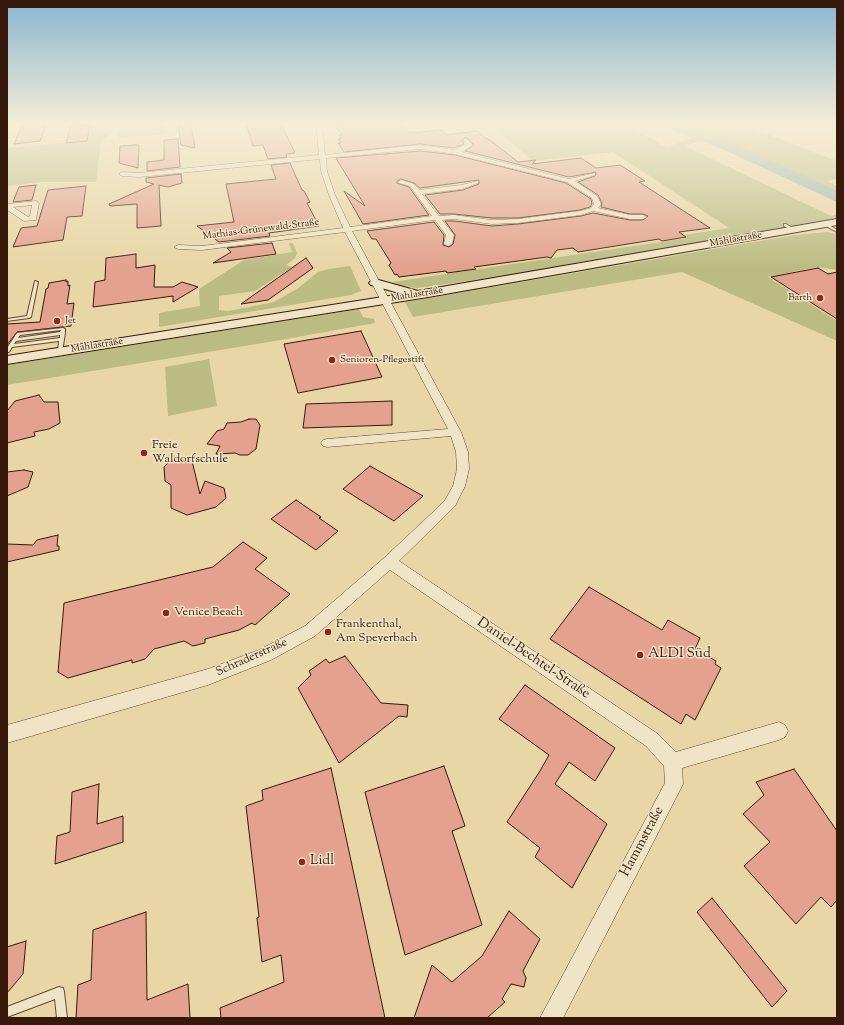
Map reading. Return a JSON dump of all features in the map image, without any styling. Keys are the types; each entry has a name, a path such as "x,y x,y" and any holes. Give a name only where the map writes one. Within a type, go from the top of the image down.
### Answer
{"street":[{"path":"122,174 139,175 169,172"},
{"name":"Schraderstraße","path":"7,734 208,678 265,655 310,631 389,562 450,503 459,486 463,469 462,452 455,432 347,229 328,184 325,172"},
{"path":"533,172 569,181 581,187 595,197 598,204 593,209"},
{"path":"569,181 593,174"},
{"path":"401,182 412,185 418,192 450,235 448,244"},
{"path":"418,192 462,187 476,182"},
{"path":"593,209 630,217 643,218"},
{"name":"Mathias-Grünewald-Straße","path":"178,247 202,248 437,218 454,217 506,222 593,209"},
{"name":"Mahlastraße","path":"7,360 61,345 428,294 790,227 837,222"},
{"path":"375,283 397,289 428,294"},
{"path":"327,443 455,432"},
{"name":"Daniel-Bechtel-Straße","path":"389,562 652,740 673,762"},
{"path":"673,762 780,731"},
{"name":"Hammstraße","path":"551,1018 674,784 673,762"}],"lane":[{"path":"825,224 837,231"},
{"path":"7,320 29,317 36,282"},
{"path":"7,351 15,340 62,333 61,345 11,346"},
{"path":"7,1012 60,992 62,1018"}],"green space":[{"path":"7,172 97,172 96,182 43,182 7,186"},
{"path":"643,172 739,172 831,216 837,215 837,219 529,273 417,288 401,286 392,282 687,238 684,235 729,228"},
{"path":"778,172 837,172 837,179 827,181 837,186 837,199"},
{"path":"827,232 837,234 837,270 817,267 768,277 837,321 837,341 682,272 413,317 405,302 795,235"},
{"path":"289,243 293,243 297,253 295,258 286,265 292,267 255,291 219,296 219,310 228,311 274,302 297,289 318,272 350,266 361,291 351,295 159,327 159,313 200,306 199,289 244,260 292,252"},
{"path":"359,309 363,317 374,319 375,323 7,385 7,365"},
{"path":"209,359 217,406 168,416 165,367"}],"building":[{"path":"273,172 294,172 302,190 310,202 307,203 319,226 269,233 270,236 219,242 197,226 234,222 226,184 276,179"},
{"path":"344,172 522,172 566,183 591,199 592,204 590,207 580,210 518,218 492,218 440,214 425,195 463,190 479,184 479,180 420,188 414,183 401,179 397,181 397,183 409,187 429,215 363,224 344,191 365,206"},
{"path":"548,172 631,172 645,181 639,182 710,228 679,232 686,237 662,241 659,239 578,252 573,248 557,250 551,258 547,257 474,267 476,269 447,273 446,271 399,277 397,274 395,275 389,265 391,263 376,239 372,239 367,231 434,222 444,235 443,245 449,247 453,244 455,235 445,221 492,226 581,216 593,213 630,220 643,220 648,216 643,214 630,214 601,207 602,203 598,195 578,182 595,176 596,172 569,177"},
{"path":"181,174 182,183 168,187 159,185 161,226 137,228 137,204 110,206 109,204 154,184 146,182 146,178"},
{"path":"36,185 32,200 13,202 19,187"},
{"path":"86,186 82,216 67,217 63,240 13,247 21,228 37,226 48,190"},
{"path":"272,243 276,254 213,263 231,252 227,248"},
{"path":"136,254 136,268 155,265 154,287 173,287 182,282 198,287 173,302 173,296 93,307 95,282 105,280 106,258"},
{"path":"306,258 313,268 268,300 241,304"},
{"name":"Barth","path":"818,268 828,274 837,272 837,319 771,277"},
{"path":"66,280 66,282 68,281 68,286 70,285 67,304 74,303 71,326 17,332 7,345 7,324 40,322 46,289 48,288 49,283"},
{"name":"Senioren-Pflegestift","path":"361,331 382,377 298,393 284,344"},
{"path":"39,395 44,402 58,402 60,423 49,429 34,432 35,436 7,443 7,411 15,401"},
{"path":"392,401 392,425 303,428 306,404"},
{"path":"249,419 256,419 260,425 256,449 248,455 240,455 235,453 216,454 220,446 207,444 217,431 224,429 227,423 241,422"},
{"path":"185,457 192,461 200,494 205,481 224,488 226,498 216,507 187,515 171,508 171,485 165,481 164,467 172,459"},
{"path":"370,466 423,496 394,521 343,489"},
{"path":"24,470 33,472 28,487 7,496 7,472"},
{"path":"296,500 338,531 316,550 271,519"},
{"path":"58,535 57,546 59,546 59,550 7,562 7,544 33,545 37,540"},
{"name":"Venice Beach","path":"243,542 267,558 255,569 290,594 255,625 252,623 239,630 205,639 205,643 193,646 184,641 154,649 145,659 132,663 132,660 68,678 58,672 64,603 213,567"},
{"name":"ALDI Süd","path":"589,587 662,630 668,620 700,638 695,649 716,661 715,664 721,668 695,720 686,714 681,724 550,639"},
{"path":"345,656 381,703 408,705 407,717 399,716 339,763 298,688 311,675 309,671 326,659 329,663"},
{"path":"525,685 615,748 595,781 569,762 555,784 607,824 572,888 535,857 540,848 507,822 549,755 499,719"},
{"path":"444,766 465,826 452,831 482,925 405,955 365,792"},
{"name":"Lidl","path":"331,768 385,1018 221,1018 220,1008 284,982 281,955 262,962 257,918 259,917 246,806 263,800 262,790"},
{"path":"794,769 837,831 837,900 831,907 821,897 796,924 744,866 770,842 743,814 764,795 756,782"},
{"path":"99,784 97,824 123,816 123,842 55,864 57,836 70,832 72,792"},
{"path":"712,898 787,991 772,1007 697,912"},
{"path":"509,911 540,939 523,971 526,978 524,987 511,984 502,999 505,1002 487,1018 414,1018 432,965 452,982 482,956"},
{"path":"146,912 147,1000 188,984 190,1018 76,1018 78,985 91,980 93,930"},
{"path":"26,941 23,974 7,993 7,947"}],"waterway":[{"path":"783,172 837,197"}],"place":[{"name":"Barth","path":"820,298"},
{"name":"Jet","path":"57,321"},
{"name":"Senioren-Pflegestift","path":"332,360"},
{"name":"Freie Waldorfschule","path":"144,453"},
{"name":"Venice Beach","path":"166,613"},
{"name":"Frankenthal, Am Speyerbach","path":"328,632"},
{"name":"ALDI Süd","path":"640,655"},
{"name":"Lidl","path":"302,862"}]}
